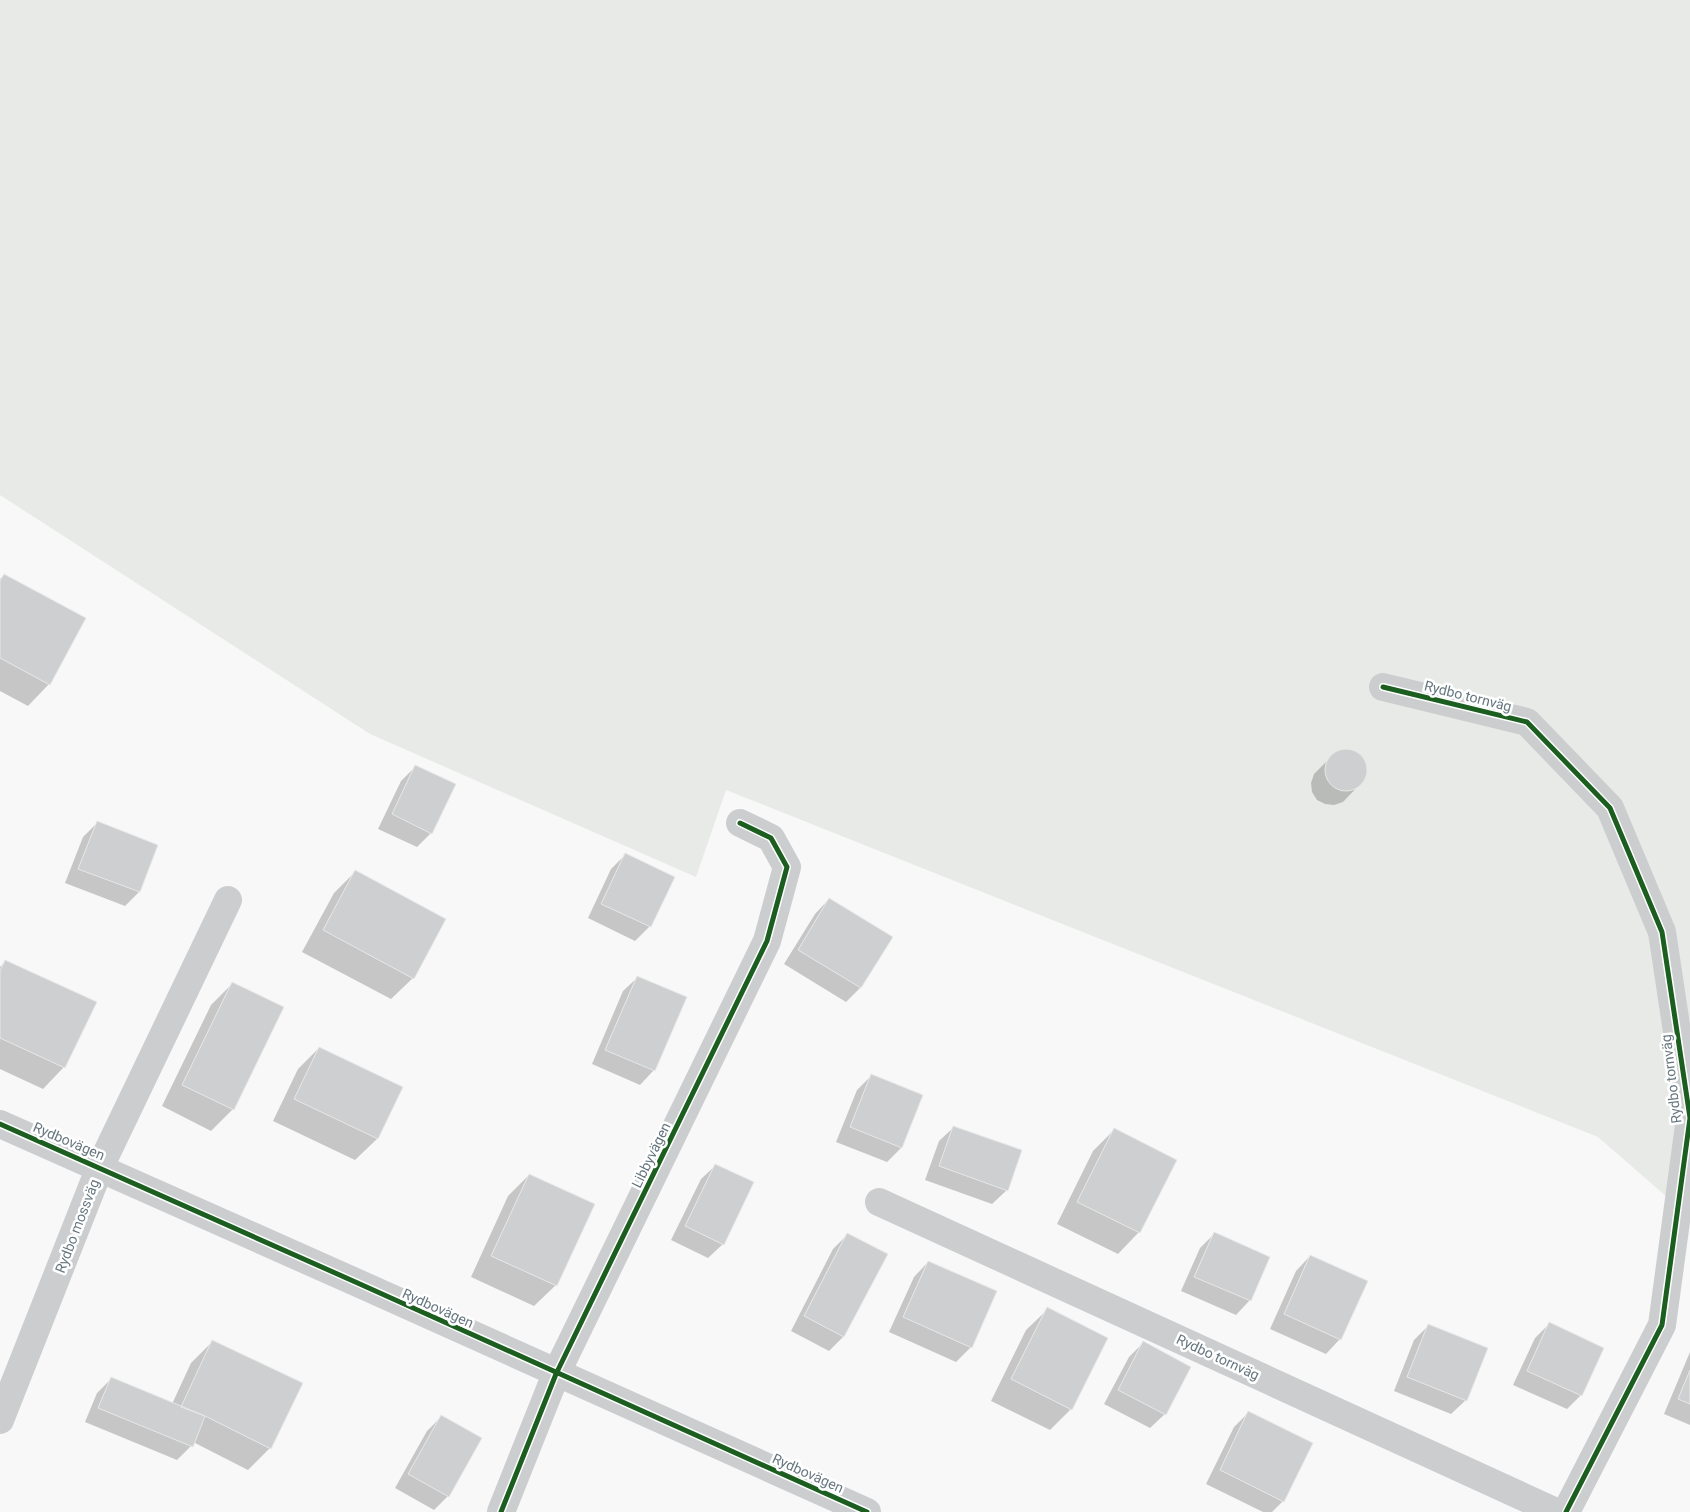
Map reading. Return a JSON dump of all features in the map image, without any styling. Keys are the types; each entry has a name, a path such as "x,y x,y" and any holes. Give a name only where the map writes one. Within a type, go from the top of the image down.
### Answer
{"street":[{"name":"Rydbo tornväg","path":"1383,687 1527,722 1610,808 1662,932 1690,1118 1662,1325 1566,1512"},
{"name":"Libbyvägen","path":"501,1512 556,1374 768,941 788,867 771,838 740,823"},
{"name":"Rydbo mossväg","path":"2,1409 100,1167 228,900"},
{"name":"Rydbovägen","path":"0,1124 100,1167 556,1374 867,1512"},
{"name":"Rydbo tornväg","path":"878,1202 1556,1512"}],"shaded area":[{"path":"0,0 1690,0 1690,1217 1598,1137 726,790 696,877 370,734 0,495"}],"building":[{"path":"4,574 86,618 50,685 0,658 0,581"},
{"path":"1350,749 1358,752 1364,758 1367,770 1364,782 1358,788 1342,791 1334,788 1328,782 1325,766 1328,758 1334,752"},
{"path":"415,765 456,784 432,834 392,814"},
{"path":"97,821 158,845 140,892 78,869"},
{"path":"625,853 675,877 651,927 601,904"},
{"path":"355,870 446,919 414,979 323,930"},
{"path":"829,898 893,937 861,988 798,950"},
{"path":"5,960 97,1002 65,1068 0,1038 0,971"},
{"path":"637,976 687,997 655,1071 605,1050"},
{"path":"232,982 284,1007 234,1110 182,1085"},
{"path":"319,1047 403,1087 378,1139 294,1099"},
{"path":"871,1074 923,1095 902,1148 850,1127"},
{"path":"953,1126 1022,1150 1008,1191 939,1166"},
{"path":"1114,1128 1177,1160 1140,1233 1077,1202"},
{"path":"715,1164 754,1182 724,1245 685,1226"},
{"path":"529,1174 595,1204 557,1286 491,1256"},
{"path":"1214,1232 1270,1257 1251,1301 1194,1277"},
{"path":"847,1233 888,1254 844,1337 804,1316"},
{"path":"1310,1255 1368,1281 1341,1340 1284,1314"},
{"path":"928,1261 997,1291 972,1348 903,1317"},
{"path":"1047,1307 1108,1338 1072,1410 1011,1379"},
{"path":"1549,1322 1604,1348 1582,1396 1527,1371"},
{"path":"1428,1324 1488,1348 1467,1401 1407,1377"},
{"path":"212,1340 303,1383 271,1449 205,1416 181,1407"},
{"path":"1143,1341 1191,1367 1166,1415 1118,1390"},
{"path":"1690,1370 1690,1404 1678,1399"},
{"path":"111,1377 205,1416 193,1447 98,1408"},
{"path":"1248,1411 1313,1443 1284,1502 1220,1470"},
{"path":"441,1415 482,1438 449,1497 408,1474"}],"cycle path":[{"path":"1383,687 1527,722 1610,808 1662,932 1690,1118 1662,1325 1566,1512"},
{"path":"501,1512 556,1374 767,941 787,867 771,838 740,823"},
{"path":"0,1124 867,1512"}]}
